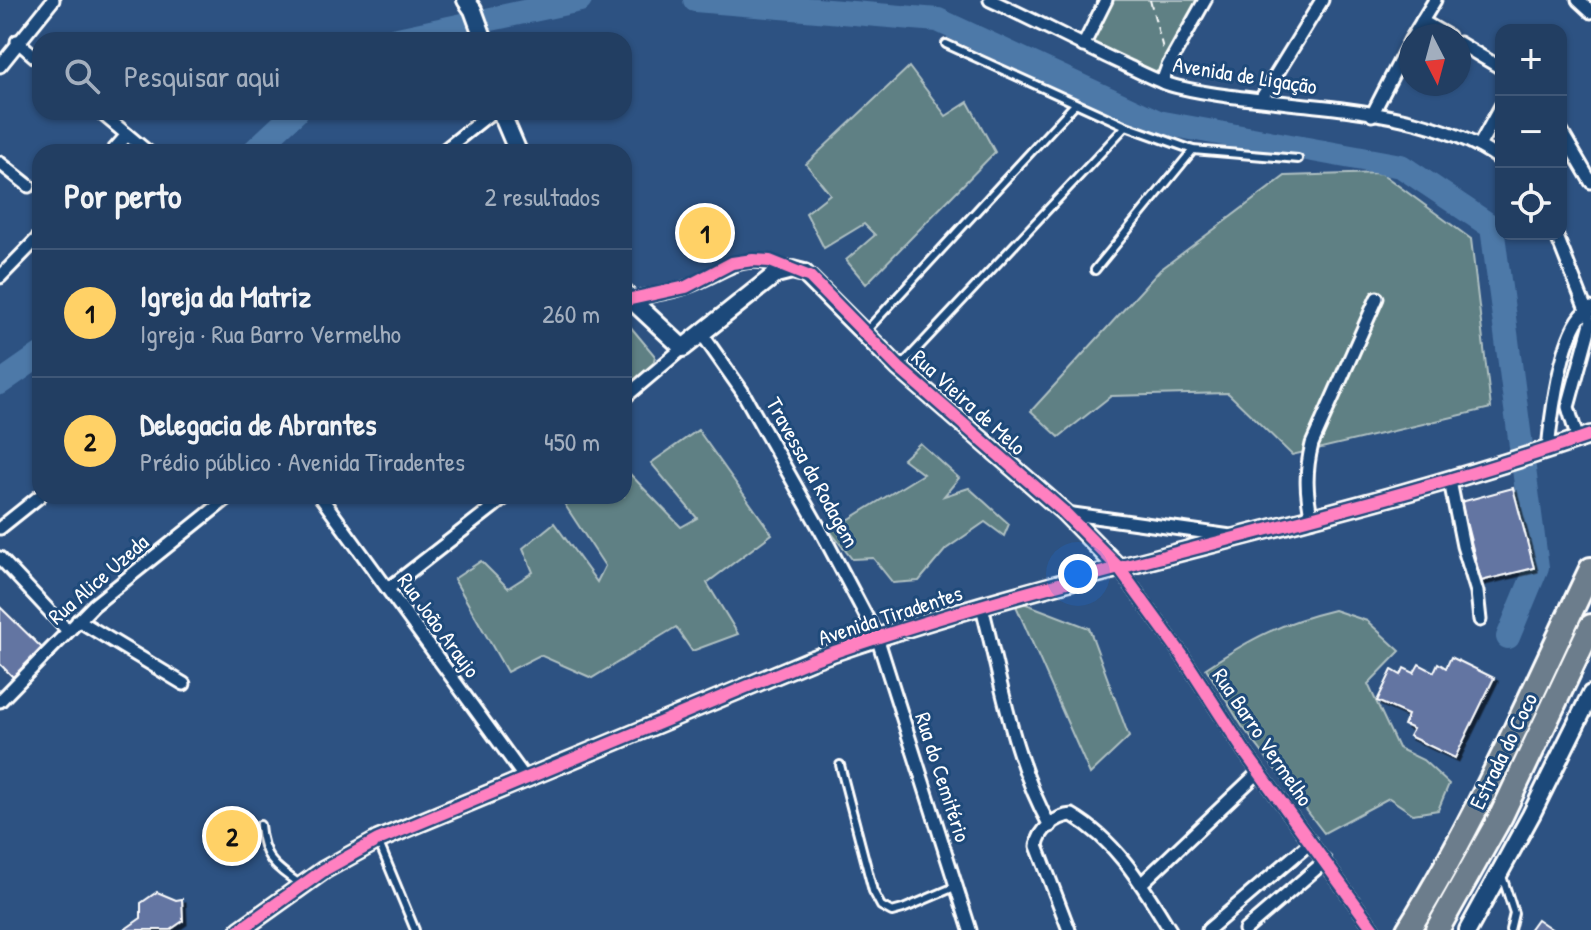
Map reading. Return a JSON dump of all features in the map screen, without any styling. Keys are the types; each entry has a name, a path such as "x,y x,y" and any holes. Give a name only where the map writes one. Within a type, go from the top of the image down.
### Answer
{"highway":[{"name":"Estrada do Coco","path":"1408,930 1432,891 1490,779 1591,569"},
{"name":"Estrada do Coco","path":"1437,930 1501,816 1591,626"}],"street":[{"path":"1083,46 1106,0"},
{"path":"1162,82 1205,0"},
{"path":"1261,99 1322,0"},
{"path":"1420,24 1435,0"},
{"path":"1578,0 1591,12"},
{"name":"Avenida de Ligação","path":"993,1 1083,46 1178,87 1372,115 1453,134 1495,156"},
{"path":"0,66 47,2"},
{"path":"470,7 480,32"},
{"path":"1422,21 1427,24"},
{"path":"0,44 15,45 32,56"},
{"path":"1471,50 1495,64"},
{"path":"1372,115 1399,63"},
{"path":"1479,146 1495,117"},
{"path":"109,120 138,144"},
{"path":"452,144 482,120"},
{"path":"504,120 515,144"},
{"path":"119,144 127,135"},
{"path":"1567,141 1591,182"},
{"path":"0,163 29,186"},
{"path":"1559,240 1588,308 1591,323 1568,407 1584,438"},
{"path":"0,277 32,244"},
{"path":"632,295 686,287 732,263 770,261 792,270"},
{"path":"632,391 776,274 792,270"},
{"name":"Rua Vieira de Melo","path":"792,270 810,277 899,368 1064,512 1118,567"},
{"path":"1312,520 1305,487 1312,444 1377,298"},
{"path":"632,300 683,348"},
{"path":"1543,451 1572,332 1588,308"},
{"name":"Travessa da Rodagem","path":"702,334 742,391 877,637"},
{"path":"1561,372 1575,377"},
{"name":"Avenida Tiradentes","path":"242,929 301,885 378,840 811,660 877,637 1118,567 1312,520 1450,481 1584,438"},
{"path":"1450,481 1463,546 1477,592 1480,620"},
{"path":"0,528 32,502"},
{"name":"Rua Alice Uzeda","path":"0,701 67,630 118,584 220,504"},
{"name":"Rua João Araujo","path":"326,504 525,778"},
{"path":"389,588 487,504"},
{"path":"1064,512 1243,537"},
{"path":"0,558 67,630"},
{"name":"Rua Barro Vermelho","path":"1118,567 1182,655 1259,772 1374,930"},
{"path":"982,607 1033,797 1050,826"},
{"path":"78,620 184,684"},
{"name":"Rua do Cemitério","path":"877,637 970,930"},
{"path":"1468,930 1501,872 1591,694"},
{"path":"1576,725 1591,714"},
{"path":"1142,883 1259,772"},
{"path":"1069,930 1037,846 1040,833 1067,815 1085,822 1128,862 1170,930"},
{"path":"1208,930 1311,842"},
{"path":"1245,930 1325,861"}],"lane":[{"path":"946,44 1126,126 1193,150 1298,159"},
{"path":"865,332 1075,104"},
{"path":"899,368 1126,126"},
{"path":"1095,270 1193,150"},
{"path":"840,765 873,891 881,906 892,912 957,886"},
{"path":"260,825 263,850 269,860 301,885"},
{"path":"378,840 415,930"},
{"path":"1501,872 1514,913 1510,930"}],"path":[{"path":"1150,0 1168,66"}],"green space":[{"path":"1106,0 1209,0 1162,83 1083,47"},
{"path":"909,67 946,116 968,102 995,152 866,284 846,260 875,235 864,224 824,248 806,213 830,194 806,164"},
{"path":"1381,173 1471,239 1491,408 1292,455 1228,393 1111,396 1059,437 1031,411 1160,270 1285,176"},
{"path":"632,329 655,356 652,370 632,386"},
{"path":"698,430 772,534 707,583 738,634 692,651 676,627 592,678 540,655 507,672 454,579 481,561 508,588 533,572 523,548 554,523 597,582 605,566 565,505 632,504 632,476 681,527 697,518 651,463"},
{"path":"920,443 959,478 944,496 969,488 1009,524 1004,536 985,522 946,549 919,581 893,583 873,558 852,559 830,531 923,474 903,459"},
{"path":"1013,599 1089,628 1129,737 1090,774"},
{"path":"1334,610 1367,621 1400,651 1368,684 1398,748 1423,760 1449,784 1438,810 1413,814 1389,798 1324,833 1242,726 1206,668 1267,633"}],"building":[{"path":"1513,488 1534,568 1481,581 1461,502"},
{"path":"0,607 42,648 13,677 0,664"},
{"path":"1451,657 1494,678 1455,758 1409,736 1413,729 1404,725 1408,715 1377,701 1392,670 1401,675 1404,668 1414,673 1419,664 1434,672 1438,663 1446,668"},
{"path":"157,892 176,900 182,899 183,921 170,930 124,930 141,918 141,903"},
{"path":"1537,919 1553,930 1529,930"}],"waterway":[{"path":"430,32 580,0"},
{"path":"695,0 938,20 1158,122 1401,166 1492,227 1537,567 1508,637"},
{"path":"262,144 287,120"},
{"path":"0,383 32,361"}],"cycle path":[{"path":"632,299 686,287 732,263 753,260 770,261 810,277 899,368 1064,512 1118,567 1182,655 1244,751 1374,930"},
{"path":"240,930 324,870 378,840 811,660 1005,599 1397,495 1591,435"}],"place":[{"name":"Igreja da Matriz","path":"705,233"},
{"name":"Delegacia de Abrantes","path":"232,836"}]}
